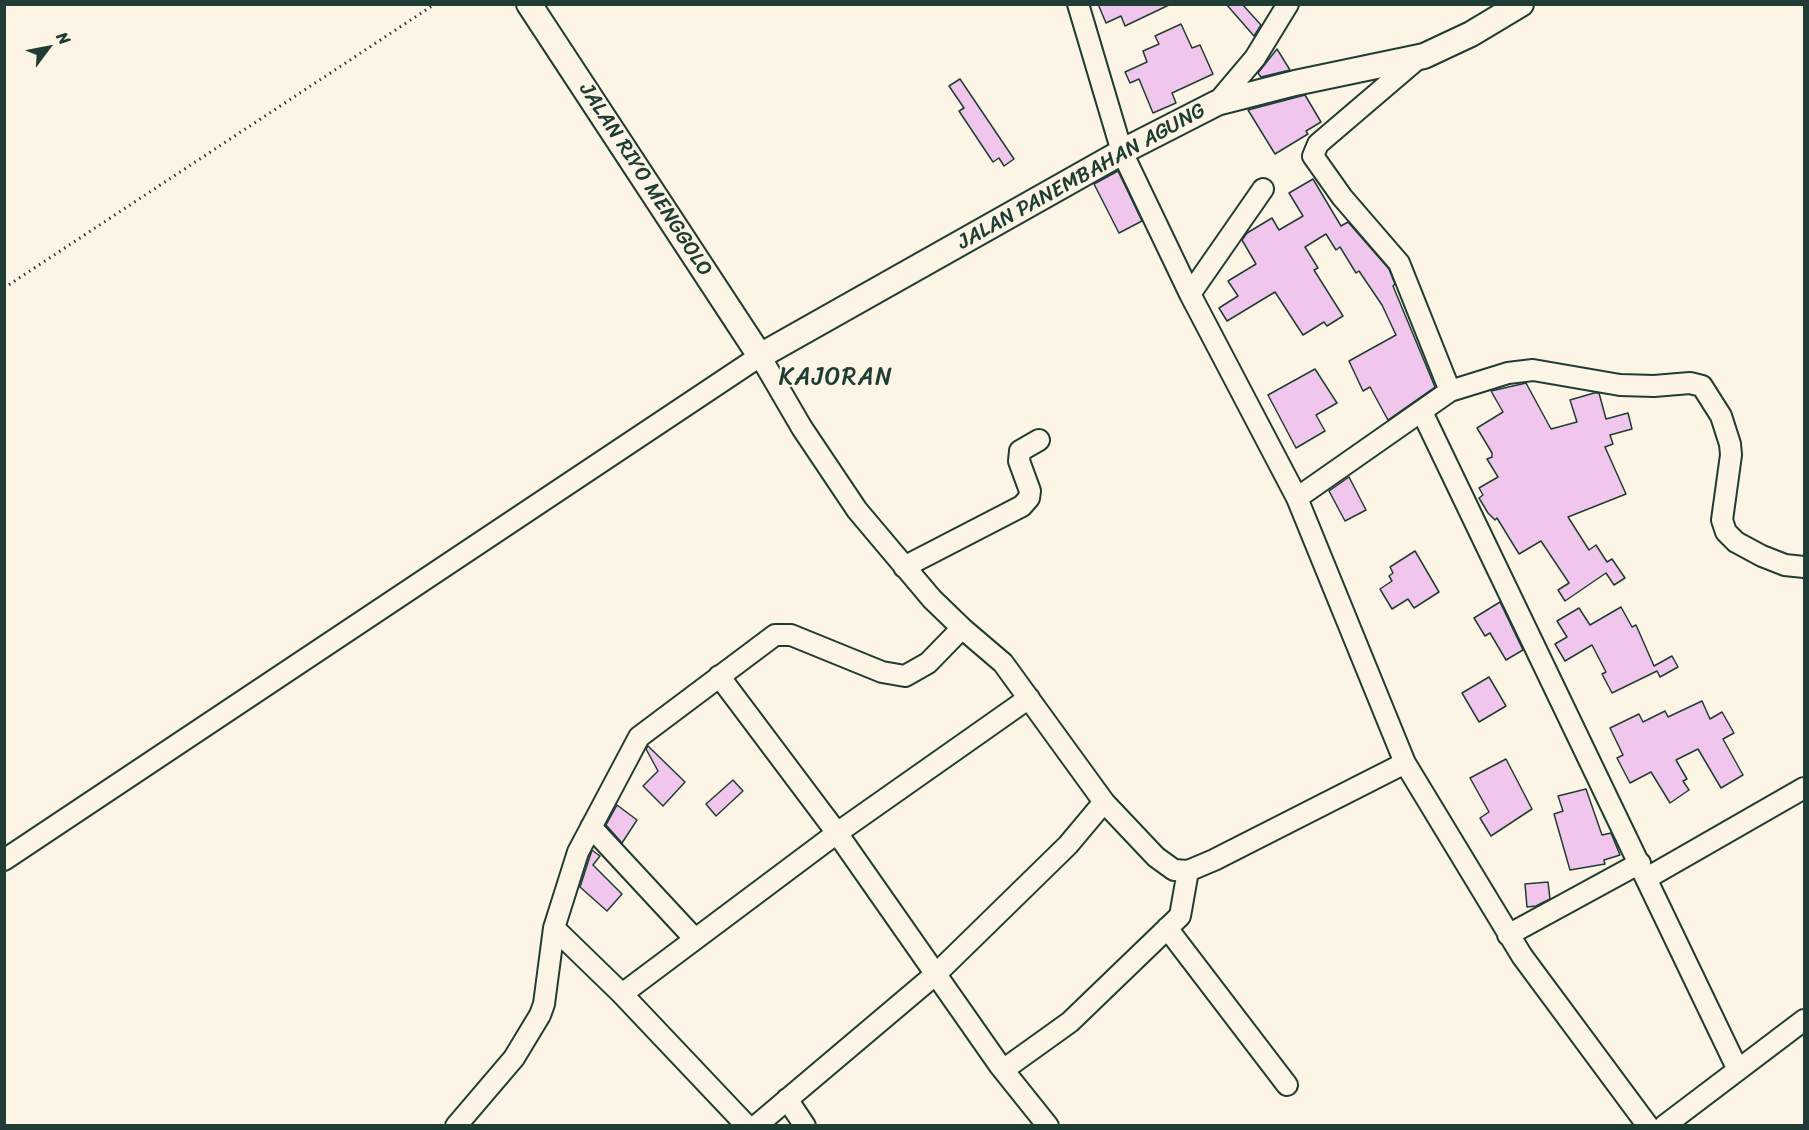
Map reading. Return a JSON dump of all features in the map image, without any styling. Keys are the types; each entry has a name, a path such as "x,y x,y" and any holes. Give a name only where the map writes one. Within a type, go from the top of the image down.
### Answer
{"street":[{"name":"JALAN RIYO MENGGOLO","path":"529,4 760,356"},
{"path":"1078,4 1190,294 1299,497 1396,767 1508,935 1659,1125 1804,1021"},
{"path":"1217,103 1255,58 1288,4"},
{"name":"JALAN PANEMBAHAN AGUNG","path":"760,356 1132,146 1217,103 1295,83 1421,56 1464,38 1521,4"},
{"path":"1421,56 1318,144 1313,156 1342,197 1399,263 1450,391"},
{"path":"1190,294 1263,189"},
{"path":"4,860 760,356 802,428 857,510 904,567 962,628 992,650 1104,802 1156,857 1174,870 1188,871 1396,767"},
{"path":"1299,497 1450,391 1508,373 1533,370 1620,385 1654,386 1690,382 1702,386 1721,416 1730,444 1722,520 1724,527 1736,542 1762,556 1785,566 1804,567"},
{"path":"1422,412 1738,1070"},
{"path":"904,567 1022,506 1029,498 1030,491 1018,457 1023,449 1039,440"},
{"path":"456,1125 514,1058 534,1027 544,1004 554,928 578,852 639,737 771,638 786,634 882,672 904,676 928,663 962,628"},
{"path":"719,676 837,833 1003,1070 1048,1125"},
{"path":"622,994 837,833 1029,698"},
{"path":"1508,935 1643,871 1804,788"},
{"path":"756,1125 937,973 1068,845 1104,802"},
{"path":"591,827 694,938"},
{"path":"1003,1070 1070,1022 1182,912 1188,871"},
{"path":"554,928 622,994 747,1125"},
{"path":"1167,928 1287,1085"},
{"path":"787,1099 805,1125"}],"path":[{"path":"4,288 435,4"}],"building":[{"path":"1098,4 1171,4 1125,26 1121,16 1106,23"},
{"path":"1226,4 1242,4 1261,25 1254,36"},
{"path":"1181,24 1192,48 1200,45 1213,74 1172,93 1176,103 1153,113 1139,79 1130,83 1125,72 1147,62 1143,51 1159,44 1155,36"},
{"path":"1277,49 1290,70 1261,77 1258,73"},
{"path":"960,79 1014,159 1004,166 999,158 993,162 959,111 964,108 949,86"},
{"path":"1305,95 1321,122 1306,131 1308,134 1275,154 1248,110"},
{"path":"1118,171 1142,221 1119,233 1094,184"},
{"path":"1313,179 1341,226 1348,222 1389,269 1395,284 1393,286 1435,387 1388,420 1370,387 1363,391 1349,361 1396,335 1382,305 1359,271 1356,273 1340,247 1336,250 1326,234 1305,247 1318,268 1314,270 1343,316 1327,326 1324,322 1303,335 1275,292 1227,321 1219,308 1238,296 1228,281 1256,264 1242,240 1247,233 1272,218 1279,230 1303,216 1289,193"},
{"path":"1315,369 1337,403 1316,415 1325,431 1296,448 1268,395"},
{"path":"1526,383 1551,429 1577,422 1570,400 1599,393 1606,419 1628,413 1632,429 1610,435 1613,444 1605,447 1626,494 1568,517 1589,550 1596,545 1607,562 1612,559 1625,578 1614,585 1606,573 1565,601 1558,590 1569,583 1541,541 1519,554 1497,518 1495,520 1488,513 1479,498 1483,495 1479,488 1498,477 1487,459 1492,457 1492,453 1477,428 1503,412 1491,391"},
{"path":"1349,477 1366,510 1345,521 1329,491"},
{"path":"1415,551 1439,592 1414,608 1408,599 1392,609 1380,589 1392,581 1389,576 1393,573 1390,567"},
{"path":"1500,602 1523,650 1506,660 1490,633 1485,636 1474,618"},
{"path":"1621,607 1632,627 1636,625 1654,666 1672,656 1678,667 1660,677 1657,671 1612,693 1602,674 1606,672 1592,645 1565,661 1555,644 1567,637 1557,621 1579,608 1590,625"},
{"path":"1489,677 1506,706 1479,722 1462,693"},
{"path":"1702,701 1710,719 1722,712 1734,733 1723,739 1743,775 1721,788 1698,749 1676,760 1687,779 1683,781 1689,790 1670,803 1651,772 1630,783 1617,758 1623,755 1610,728 1639,714 1643,722 1665,711 1668,717"},
{"path":"648,746 685,782 663,806 643,786 658,771 646,749"},
{"path":"1506,759 1532,809 1491,836 1480,818 1489,812 1470,778"},
{"path":"733,780 743,791 716,816 706,804"},
{"path":"1586,789 1602,835 1611,833 1620,855 1604,860 1605,864 1570,870 1554,814 1563,811 1558,796"},
{"path":"617,805 637,820 622,843 606,825"},
{"path":"592,850 600,856 593,865 622,894 607,911 580,887"},
{"path":"1548,882 1550,899 1536,906 1527,907 1525,884"}],"district":[{"name":"KAJORAN","path":"836,378"}]}
